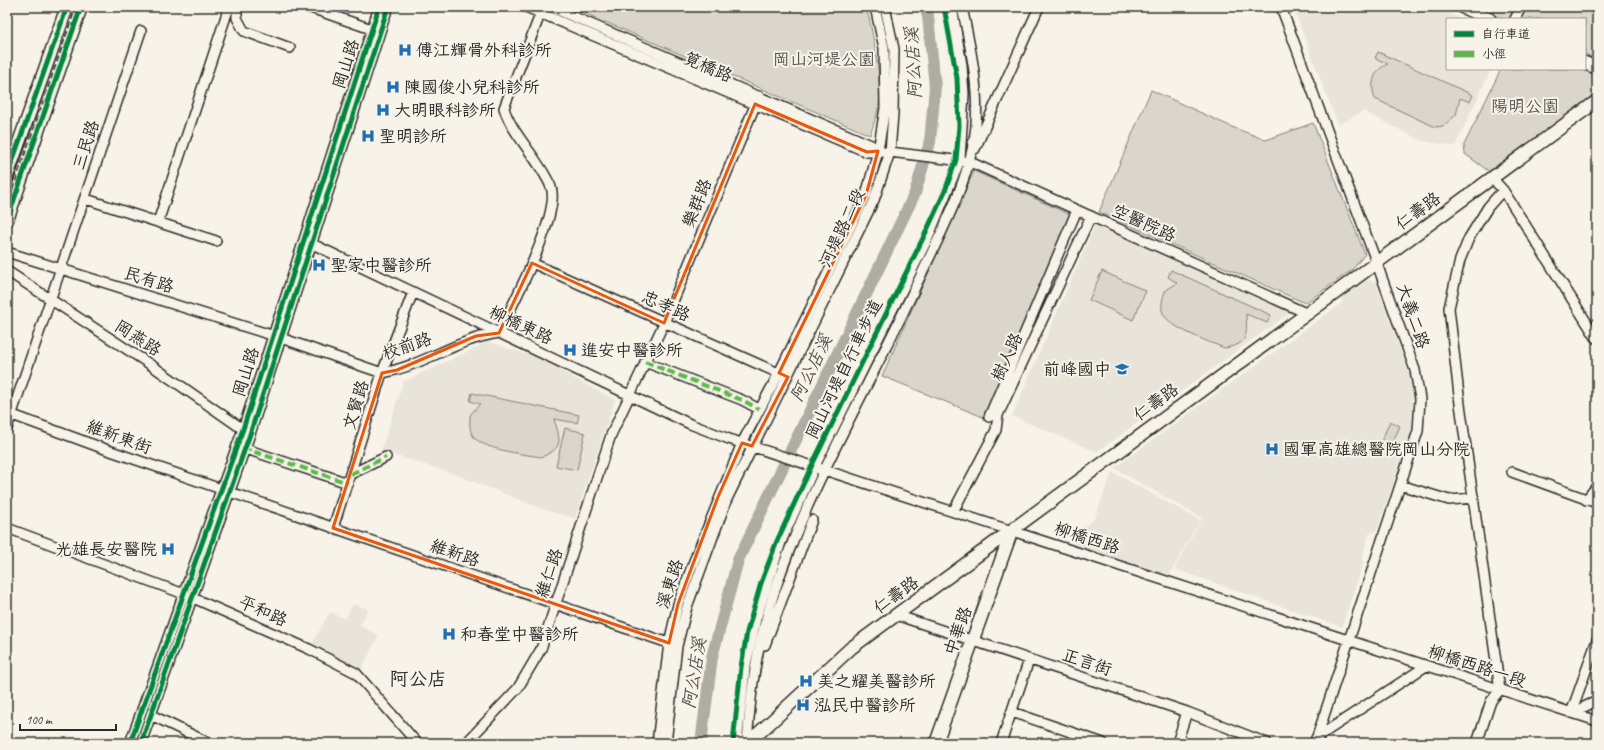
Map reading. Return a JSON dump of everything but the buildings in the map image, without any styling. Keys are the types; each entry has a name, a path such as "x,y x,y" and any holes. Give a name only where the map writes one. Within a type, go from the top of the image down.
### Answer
{"main road":[{"path":"7,176 67,7"},
{"path":"7,220 81,7"},
{"path":"1462,7 1487,18"},
{"path":"1586,63 1597,68"},
{"name":"仁壽路","path":"745,743 760,732 851,648 1597,100"},
{"name":"中華路","path":"937,743 1012,530"}],"street":[{"path":"158,222 229,7"},
{"path":"237,7 237,18 244,31 290,48"},
{"path":"308,7 376,31"},
{"name":"岡山路","path":"376,31 379,7"},
{"name":"岡山路","path":"130,743 188,596 226,491 376,31 388,7"},
{"name":"筧橋路","path":"526,7 542,10 621,42 757,100 871,145 878,151 965,161"},
{"name":"筧橋路","path":"550,7 621,42"},
{"name":"河堤路二段","path":"742,443 779,373 866,195 878,151 885,108 884,48 875,7"},
{"name":"河堤路二段","path":"757,447 788,377 874,200 890,152 894,49 885,7"},
{"path":"952,7 962,65 965,161"},
{"path":"745,743 755,669 765,623 792,546 825,469 903,313 941,231 976,125 974,65 962,7"},
{"path":"745,743 744,669 756,619 781,542 812,465 894,308 1039,7"},
{"name":"大義二路","path":"1281,7 1415,370 1420,400 1418,431 1315,741"},
{"path":"1516,18 1521,7"},
{"path":"499,333 532,263 546,226 553,199 551,187 508,119 504,108 542,10"},
{"name":"三民路","path":"7,428 9,413 62,269 141,31"},
{"name":"樂群路","path":"645,362 664,323 757,100"},
{"name":"空醫院路","path":"965,161 1306,313"},
{"path":"7,176 21,181"},
{"path":"1492,178 1503,190 1597,339"},
{"path":"1477,743 1491,702 1500,690 1451,335 1449,308 1460,260 1469,238 1488,207 1503,190"},
{"path":"86,199 216,241"},
{"path":"989,417 1077,210"},
{"name":"樹人路","path":"954,510 996,430 998,415 1091,216"},
{"name":"柳橋東路","path":"308,242 690,424 742,443 812,465"},
{"name":"民有路","path":"7,252 277,337"},
{"name":"忠孝路","path":"532,263 788,377"},
{"name":"岡燕路","path":"7,271 157,369 246,432"},
{"name":"文賢路","path":"333,528 382,373 413,292"},
{"path":"894,308 903,313"},
{"path":"1035,309 1045,314"},
{"name":"校前路","path":"277,337 382,373 397,370 476,336 499,333"},
{"path":"645,362 742,400 759,410"},
{"name":"維仁路","path":"466,743 518,688 541,649 611,435 645,362"},
{"path":"864,368 874,372"},
{"name":"維新東街","path":"9,413 104,449 226,491"},
{"name":"溪東路","path":"657,743 678,604 742,443"},
{"path":"241,447 349,479 386,457"},
{"name":"溪東路","path":"666,743 673,644 727,499 757,447"},
{"name":"柳橋西路","path":"812,465 954,510 1348,641"},
{"path":"1512,472 1597,503"},
{"path":"1400,485 1449,500 1474,498"},
{"path":"1586,500 1597,486"},
{"name":"維新路","path":"226,491 673,644"},
{"path":"765,645 812,520"},
{"name":"平和路","path":"7,528 68,549 188,596 309,648 356,673 417,743"},
{"name":"岡山路","path":"141,743 188,596"},
{"name":"正言街","path":"896,615 1187,712 1267,743"},
{"path":"1571,713 1597,640"},
{"name":"柳橋西路一段","path":"1348,641 1597,721"},
{"path":"1001,743 1029,660"},
{"path":"1315,741 1426,666"},
{"path":"1571,713 1597,701"},
{"path":"1012,712 1103,743"},
{"path":"1177,743 1187,712"},
{"path":"151,715 209,743"}],"highlighted area":[{"path":"755,104 867,152 878,151 866,195 779,373 788,377 752,446 742,443 718,497 678,604 669,643 333,528 382,373 397,370 476,336 499,333 532,263 664,323"}],"shaded area":[{"path":"1293,7 1435,7 1459,18 1446,18 1446,70 1491,70 1455,146 1422,141 1363,111 1338,125"},
{"name":"前峰國中","path":"1095,225 1291,312 1097,452 1012,416"},
{"name":"國軍高雄總醫院岡山分院","path":"1364,279 1376,282 1413,385 1412,430 1377,530 1369,534 1362,558 1363,563 1342,627 1174,569 1202,518 1114,468 1343,302 1340,297"},
{"path":"488,342 533,356 615,400 575,518 548,511 454,474 381,451 403,382"},
{"path":"1112,472 1200,520 1166,581 1073,550 1083,528 1095,518"},
{"path":"353,604 368,609 360,626 379,635 358,676 309,649 330,612 345,619"}],"green space":[{"name":"岡山河堤公園","path":"570,7 866,7 874,41 880,84 879,105 870,135"},
{"path":"1476,7 1597,7 1597,59 1586,54 1586,18 1501,18"},
{"path":"1378,52 1473,95 1470,102 1460,98 1456,115 1443,126 1435,127 1375,99 1373,88 1374,78 1379,70 1388,64 1375,58"},
{"name":"陽明公園","path":"1501,70 1586,70 1597,75 1597,94 1548,135 1494,175 1465,154 1464,145"},
{"path":"1151,90 1232,127 1266,140 1313,123 1365,254 1352,270 1305,303 1099,212"},
{"path":"974,171 1071,215 983,417 882,376"},
{"path":"1171,270 1271,315 1267,323 1246,314 1245,337 1238,344 1224,348 1181,329 1167,319 1162,310 1162,302 1165,291 1177,283 1168,277"},
{"path":"1102,271 1146,291 1133,320 1089,300"},
{"path":"472,393 579,415 577,423 554,419 559,442 554,450 549,454 541,457 514,453 492,448 483,444 472,434 470,427 470,415 480,404 470,401"},
{"path":"1390,421 1400,426 1390,448 1380,444"},
{"path":"565,428 585,433 577,470 556,466"}],"waterway":[{"name":"阿公店溪","path":"701,743 712,657 738,560 915,193 930,142 935,87 928,16 925,7"}],"railway":[{"path":"7,207 76,7"}],"marked path":[{"path":"645,362 742,400 759,409"},
{"path":"243,448 348,483"},
{"path":"351,474 386,457"}],"cycle path":[{"path":"7,176 67,7"},
{"path":"7,220 81,7"},
{"path":"130,743 243,429 379,7"},
{"path":"141,743 250,434 388,7"},
{"name":"岡山河堤自行車步道","path":"733,743 741,667 747,632 761,583 777,541 812,465 926,232 945,191 956,160 959,126 957,78 944,7"}],"place":[{"name":"傅江輝骨外科診所","path":"405,50"},
{"name":"陳國俊小兒科診所","path":"393,87"},
{"name":"大明眼科診所","path":"383,110"},
{"name":"聖明診所","path":"368,136"},
{"name":"聖家中醫診所","path":"319,265"},
{"name":"進安中醫診所","path":"570,350"},
{"name":"前峰國中","path":"1122,369"},
{"name":"國軍高雄總醫院岡山分院","path":"1272,449"},
{"name":"光雄長安醫院","path":"168,549"},
{"name":"和春堂中醫診所","path":"449,634"},
{"name":"美之耀美醫診所","path":"806,681"},
{"name":"泓民中醫診所","path":"803,705"}],"district":[{"name":"阿公店","path":"418,679"}]}
